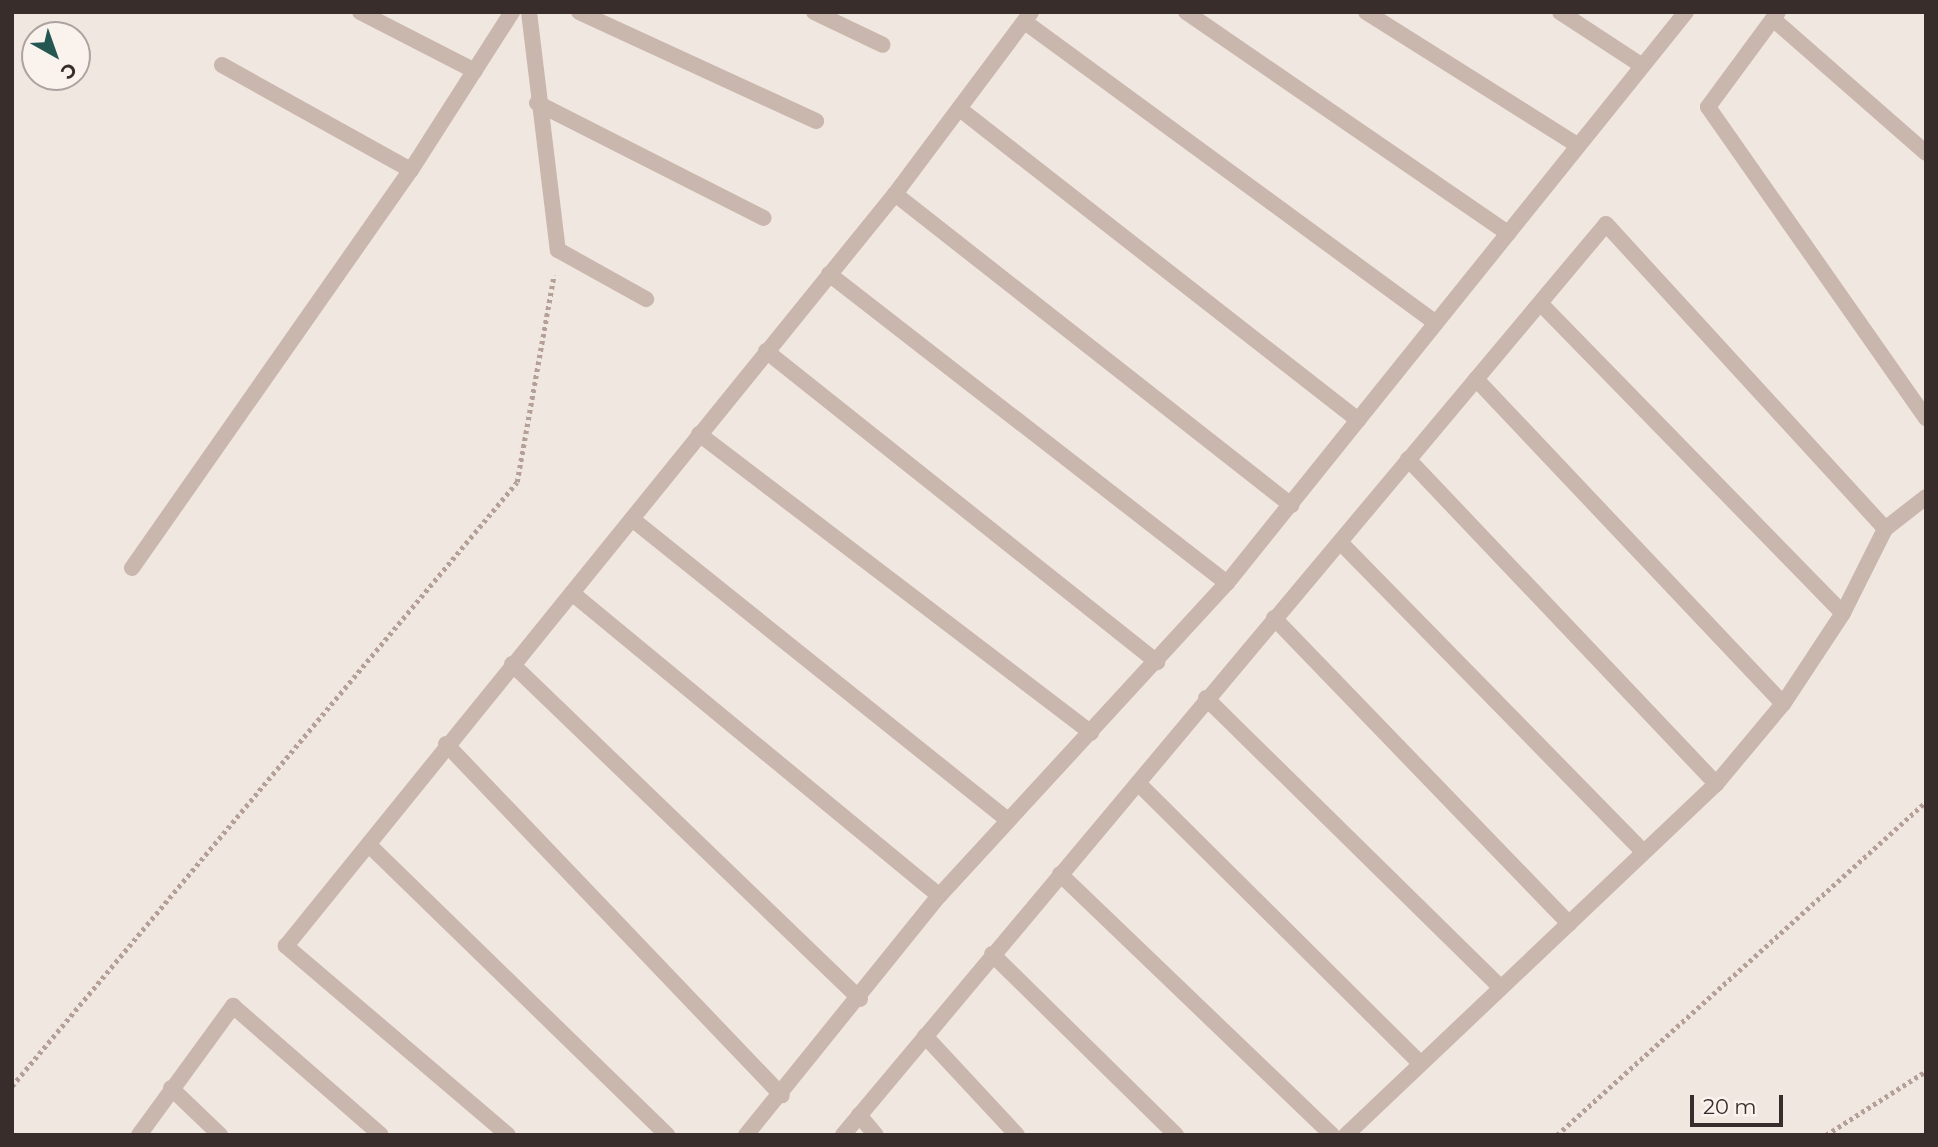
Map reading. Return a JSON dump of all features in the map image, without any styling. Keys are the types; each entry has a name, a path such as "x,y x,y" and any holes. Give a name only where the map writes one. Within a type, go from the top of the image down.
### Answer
{"lane":[{"path":"360,12 475,71"},
{"path":"132,568 411,170 512,12"},
{"path":"529,12 537,103 558,250 646,299"},
{"path":"579,12 816,121"},
{"path":"814,12 883,45"},
{"path":"1185,12 1508,233"},
{"path":"1366,12 1577,145"},
{"path":"1560,12 1641,65"},
{"path":"746,1135 860,999 939,896 1227,583 1686,12"},
{"path":"1926,153 1776,15 1708,107 1926,418"},
{"path":"508,1135 286,946 369,845 446,744 572,593 895,194 961,110 1028,17 1436,323"},
{"path":"222,65 411,170"},
{"path":"537,103 764,218"},
{"path":"961,110 1359,420"},
{"path":"895,194 1291,505"},
{"path":"843,1135 1273,618 1340,542 1606,224 1885,529"},
{"path":"829,274 1227,583"},
{"path":"1541,304 1843,612"},
{"path":"766,351 1157,662"},
{"path":"1476,379 1783,704"},
{"path":"699,434 1091,733"},
{"path":"1409,459 1716,784"},
{"path":"1346,1135 1499,986 1569,924 1716,784 1783,704 1843,612 1885,529 1926,498"},
{"path":"632,519 1007,819"},
{"path":"1340,542 1644,852"},
{"path":"572,593 939,896"},
{"path":"1273,618 1569,924"},
{"path":"512,664 860,999"},
{"path":"1206,698 1499,986"},
{"path":"446,744 782,1095"},
{"path":"1138,783 1420,1063"},
{"path":"369,845 667,1135"},
{"path":"1060,874 1332,1135"},
{"path":"992,954 1176,1135"},
{"path":"139,1135 233,1006 381,1135"},
{"path":"925,1036 1017,1135"},
{"path":"171,1088 220,1135"},
{"path":"859,1115 876,1135"}],"path":[{"path":"12,1086 517,482 558,250"},
{"path":"1557,1135 1926,802"},
{"path":"1826,1135 1926,1072"}]}
